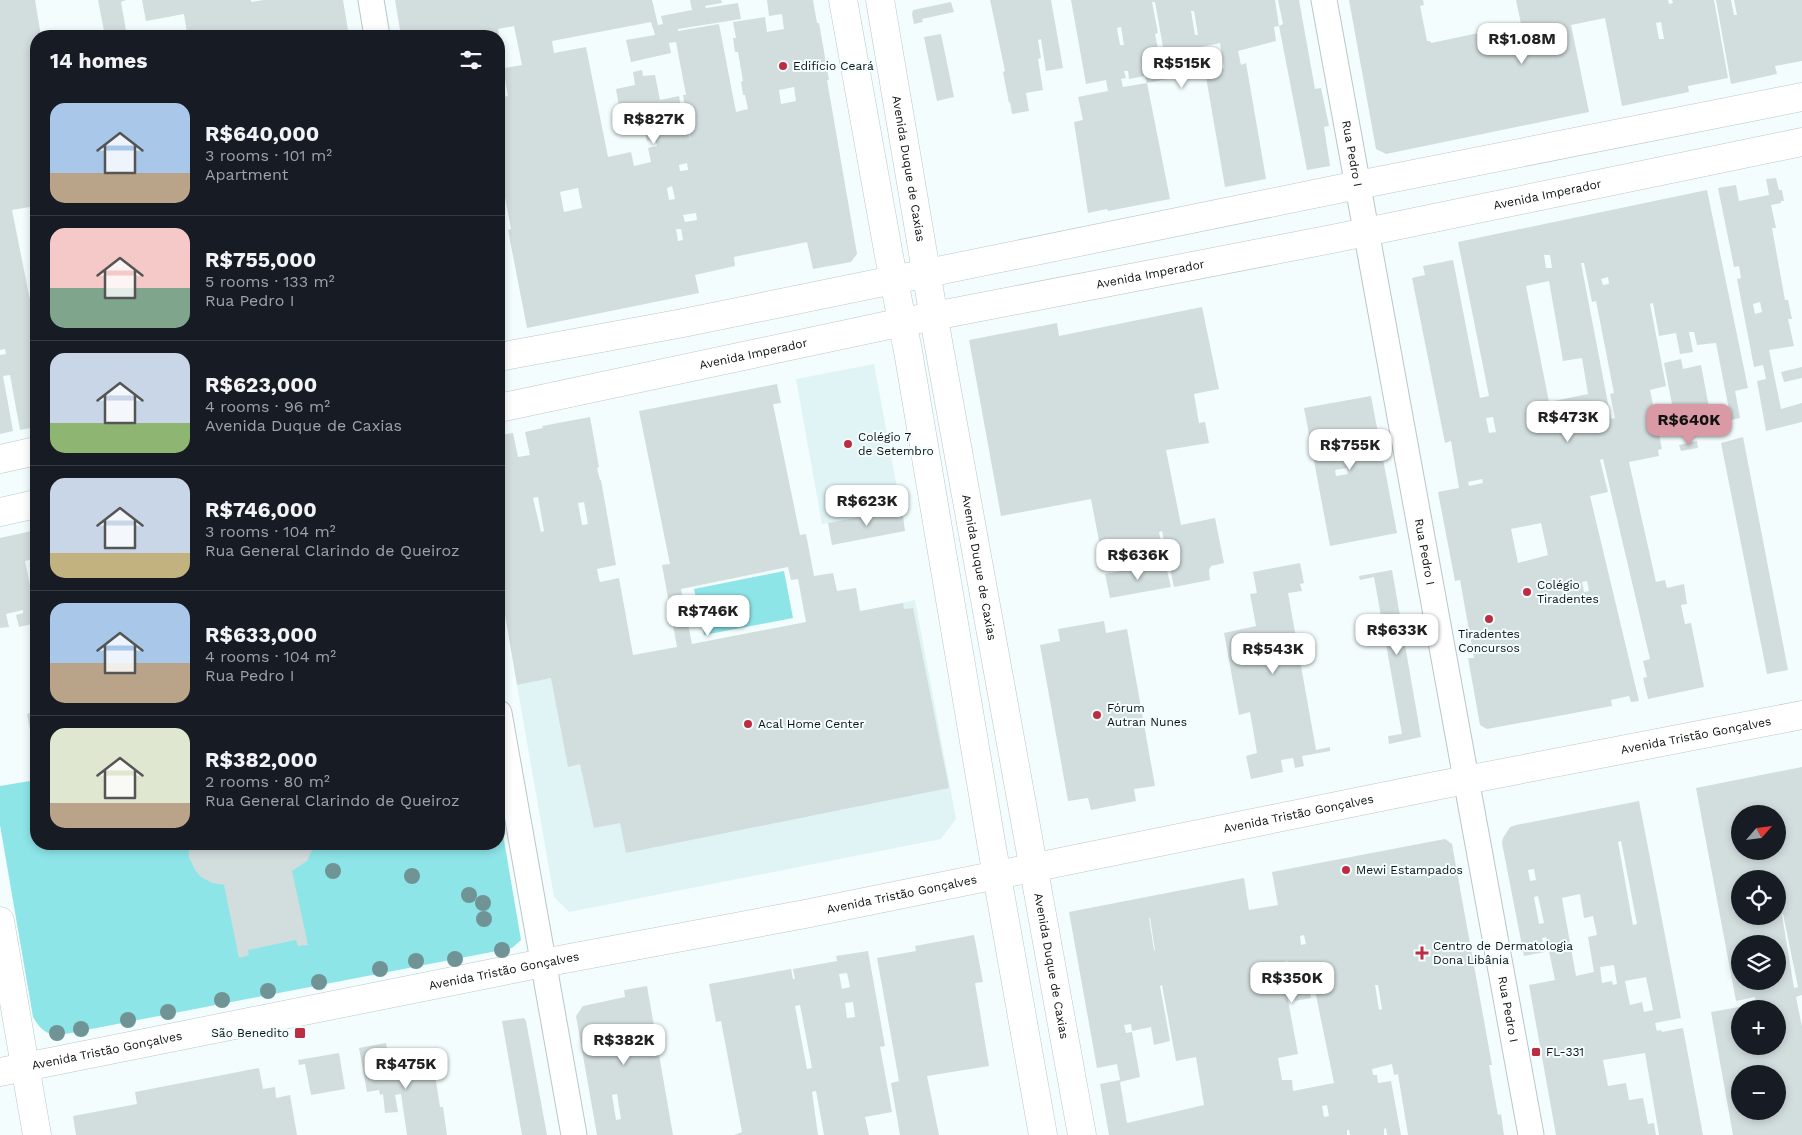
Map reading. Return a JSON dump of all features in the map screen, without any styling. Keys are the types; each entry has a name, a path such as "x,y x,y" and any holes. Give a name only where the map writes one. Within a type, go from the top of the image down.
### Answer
{"main road":[{"path":"843,0 903,322 1043,1135"},
{"name":"Avenida Duque de Caxias","path":"880,0 926,274 1082,1135"},
{"path":"505,356 683,323 1358,185 1802,97"},
{"name":"Avenida Imperador","path":"505,407 903,322 1367,231 1802,142"},
{"path":"0,458 30,452"},
{"path":"0,512 30,505"},
{"name":"Avenida Tristão Gonçalves","path":"13,1069 543,963 997,876 1802,714"},
{"path":"0,921 13,1069 37,1135"}],"street":[{"path":"371,0 376,30"},
{"name":"Rua Pedro I","path":"1324,0 1531,1135"},
{"path":"505,747 574,1135"}],"shaded area":[{"name":"Colégio 7 de Setembro","path":"874,364 901,510 822,524 796,379"},
{"path":"784,571 793,618 704,635 694,589"},
{"name":"Acal Home Center","path":"915,600 956,819 941,839 569,912 554,897 517,685"},
{"path":"30,781 30,850 505,850 505,846 521,940 512,948 60,1035 51,1034 41,1028 33,1017 0,825 0,786"}],"building":[{"path":"0,0 35,0 40,30 30,30 30,207 12,210 30,300 30,428 20,430 10,375 3,376 13,431 0,434 0,355 6,354 5,349 0,350"},
{"path":"98,0 126,0 121,2 126,30 104,30"},
{"path":"142,0 251,0 251,2 264,0 343,0 348,30 187,30 184,14 146,21"},
{"path":"395,0 652,0 658,25 663,24 661,16 692,10 690,0 721,0 722,3 705,6 706,8 738,3 741,19 678,29 678,31 719,24 736,112 748,109 745,95 743,95 741,82 743,81 738,52 735,52 733,38 736,38 733,22 765,17 767,32 784,29 782,14 769,16 767,0 813,0 829,80 827,80 857,254 851,262 813,269 807,242 734,257 735,266 695,275 699,293 527,328 508,230 511,229 505,197 505,96 508,96 505,68 522,65 514,26 498,29 400,30","holes":["651,22 655,35 626,40 631,62 671,53 669,43 676,42 686,95 683,95 691,142 687,127 685,127 679,96 660,100 655,75 643,76 642,70 633,72 635,85 616,89 621,118 635,115 636,125 643,124 647,141 655,139 657,146 648,148 651,162 634,166 631,152 608,157 586,47 554,53 552,41","794,87 796,101 781,104 779,90","687,163 688,170 680,171 679,165","672,186 675,199 669,200 667,188","578,188 582,208 564,212 560,192","696,213 697,220 685,222 683,215","676,229 681,229 683,240 678,241"]},
{"path":"990,0 1051,0 1063,68 1046,71 1041,39 1038,40 1041,58 1038,59 1043,90 1026,93 1029,111 1012,114"},
{"path":"1071,0 1275,0 1279,26 1274,27 1276,41 1238,51 1241,65 1246,63 1266,179 1225,187 1205,71 1224,68 1220,43 1201,47 1204,67 1184,71 1185,76 1176,77 1175,70 1165,71 1167,79 1147,83 1170,199 1088,213 1074,122 1083,120 1078,97 1108,91 1106,80 1086,84","holes":["1152,2 1155,2 1163,47 1158,49 1155,34 1158,33","1191,11 1194,11 1198,35 1195,35","1121,27 1124,45 1120,45 1117,28","1163,61 1164,67 1144,71 1143,65","1124,71 1128,71 1129,79 1145,76 1147,83 1123,87 1121,79 1126,78"]},
{"path":"1278,0 1299,0 1315,89 1321,88 1329,126 1324,127 1330,166 1307,170 1279,26 1283,24"},
{"path":"1349,0 1423,0 1424,5 1420,6 1427,41 1431,43 1521,24 1516,0 1668,0 1669,4 1673,3 1672,0 1714,0 1728,78 1688,86 1689,92 1622,106 1605,18 1571,25 1589,112 1386,154 1376,149","holes":["1661,22 1664,39 1659,39 1656,23"]},
{"path":"1716,0 1731,0 1734,15 1737,15 1734,0 1802,0 1802,61 1775,66 1777,74 1731,84"},
{"path":"951,2 954,12 922,19 923,22 914,24 913,10"},
{"path":"941,34 954,97 937,101 924,37"},
{"path":"1776,178 1779,190 1782,190 1784,201 1771,205 1776,228 1772,228 1785,300 1788,300 1792,319 1788,319 1794,346 1769,350 1781,409 1802,403 1802,422 1766,431 1757,381 1766,379 1763,365 1754,367 1737,279 1741,278 1739,266 1734,267 1718,188 1736,185 1739,201 1769,195 1766,179","holes":["1760,302 1762,312 1755,314 1753,304"]},
{"path":"1707,190 1748,388 1735,391 1740,418 1731,420 1716,343 1697,345 1694,332 1689,332 1693,352 1680,354 1676,333 1659,336 1653,303 1650,304 1666,386 1650,390 1662,449 1658,450 1659,456 1629,462 1656,582 1665,580 1667,588 1684,584 1687,604 1681,605 1685,624 1691,623 1704,687 1648,699 1643,678 1647,677 1643,661 1650,659 1603,459 1600,460 1608,492 1590,496 1639,701 1631,702 1629,696 1611,700 1612,706 1487,729 1480,725 1468,658 1474,658 1460,580 1455,581 1438,492 1459,488 1451,441 1445,443 1412,278 1425,275 1423,266 1453,260 1480,398 1489,396 1458,242","holes":["1544,255 1550,255 1552,268 1546,268","1581,263 1584,263 1592,302 1596,301 1614,393 1610,394 1615,418 1611,419","1608,277 1609,284 1603,285 1601,279","1549,281 1563,361 1582,358 1588,394 1549,402 1526,286","1493,417 1496,432 1489,433 1486,418","1482,479 1483,483 1469,486 1468,482","1541,523 1548,555 1518,563 1511,529","1587,581 1589,591 1584,592 1582,582"]},
{"path":"1202,307 1219,389 1194,394 1199,423 1205,422 1209,443 1166,450 1181,525 1215,518 1224,563 1211,566 1209,570 1210,580 1174,587 1162,531 1159,532 1163,550 1103,562 1091,499 1001,516 969,340 1057,323 1059,336"},
{"path":"1681,359 1683,369 1701,365 1712,423 1706,424 1708,433 1685,436 1684,428 1677,430 1664,363"},
{"path":"1802,367 1802,378 1784,382 1781,372"},
{"name":"Acal Home Center","path":"777,384 781,403 773,404 800,535 806,534 814,576 833,573 837,591 856,588 860,611 903,603 904,609 913,608 949,788 626,853 620,823 594,828 580,764 568,767 551,678 517,685 505,615 505,434 513,433 518,457 530,455 525,432 543,428 542,426 590,417 599,467 597,468 601,480 616,565 597,569 600,582 619,578 633,655 677,647 662,565 670,564 639,411","holes":["538,497 544,531 541,532 533,498","584,502 588,524 582,525 578,503","788,567 791,580 798,579 806,622 692,644 681,589"]},
{"path":"1371,396 1397,533 1330,546 1304,408","holes":["1347,468 1348,474 1336,476 1335,470"]},
{"path":"1743,437 1788,670 1767,674 1721,443"},
{"path":"1697,441 1698,448 1681,451 1679,445"},
{"path":"902,509 905,531 832,545 828,523"},
{"path":"30,531 30,560 25,561 30,585 30,624 19,627 16,615 23,613 23,610 6,614 9,627 0,628 0,538"},
{"path":"1165,563 1171,587 1110,598 1105,574"},
{"path":"1300,563 1304,583 1300,584 1302,591 1288,593 1316,750 1330,747 1330,751 1302,756 1304,766 1295,768 1293,758 1281,760 1283,772 1251,779 1246,756 1257,753 1250,712 1239,715 1224,633 1256,626 1250,594 1257,593 1253,572"},
{"path":"1392,570 1421,737 1389,744 1388,736 1402,734 1374,577 1360,580 1359,576"},
{"name":"Fórum Autran Nunes","path":"1104,621 1106,633 1127,629 1155,786 1134,789 1136,801 1091,810 1088,798 1068,801 1040,645 1060,641 1058,629"},
{"path":"30,713 30,730 27,714"},
{"path":"1802,767 1802,995 1796,997 1802,1027 1802,1135 1733,1135 1711,1012 1731,1008 1731,1055 1786,1055 1786,1000 1755,1000 1755,997 1736,1000 1734,990 1786,990 1786,939 1794,988 1798,987 1785,925 1786,870 1731,870 1731,925 1784,925 1785,935 1731,935 1731,974 1696,788"},
{"path":"1639,801 1681,1018 1655,1023 1657,1031 1661,1030 1662,1032 1683,1028 1703,1135 1659,1135 1645,1053 1603,1060 1608,1086 1626,1083 1629,1100 1643,1098 1648,1124 1654,1123 1656,1135 1556,1135 1529,985 1555,980 1546,937 1542,938 1545,952 1524,956 1502,843 1510,827","holes":["1621,841 1637,924 1633,925 1618,842","1534,869 1536,880 1530,881 1528,870","1580,894 1584,918 1593,916 1597,935 1588,937 1594,972 1576,976 1562,898","1538,896 1544,923 1539,924 1534,897","1614,965 1617,984 1613,985 1612,981 1602,983 1600,967","1646,977 1653,1010 1644,1012 1642,1002 1630,1005 1625,981"]},
{"path":"1445,839 1452,844 1492,1065 1489,1065 1498,1115 1501,1114 1504,1135 1408,1135 1398,1074 1394,1075 1392,1064 1372,1069 1373,1075 1377,1075 1378,1083 1391,1081 1401,1135 1387,1135 1386,1128 1384,1129 1384,1135 1350,1135 1349,1130 1347,1130 1347,1135 1109,1135 1100,1084 1120,1080 1117,1064 1097,1068 1069,912 1244,878 1249,910 1278,905 1272,872","holes":["1149,918 1155,950 1154,950","1304,935 1306,944 1301,945 1300,936","1288,961 1295,1001 1311,998 1305,967 1310,966 1334,1083 1293,1091 1292,1080 1282,1080 1278,1058 1298,1054 1281,963","1162,985 1176,1061 1196,1057 1204,1105 1127,1123 1120,1082 1140,1077 1132,1032 1126,1033 1124,1025 1131,1024 1132,1031 1151,1027 1154,1045 1170,1041 1160,986","1375,985 1378,985 1382,1009 1379,1010","1327,1105 1329,1116 1324,1117 1322,1106"]},
{"path":"188,850 312,850 307,861 292,871 308,945 298,946 296,940 248,950 249,955 239,958 224,885 212,883 201,877 195,870 189,857"},
{"path":"974,935 983,982 975,983 989,1066 927,1076 939,1135 900,1135 891,1083 899,1081 877,958 916,951 915,946"},
{"path":"868,951 885,1046 880,1047 892,1112 865,1117 869,1135 824,1135 816,1091 812,1092 818,1135 734,1135 742,1132 721,1021 716,1022 709,984 791,969 793,979 795,979 793,969 837,961 836,956","holes":["847,973 850,987 842,989 839,974","853,1002 855,1017 847,1018 845,1003","800,1005 812,1068 807,1069 795,1006"]},
{"path":"647,986 673,1135 597,1135 576,1016 583,1006 625,997 624,990","holes":["617,1094 621,1119 616,1120 612,1095"]},
{"path":"524,1018 547,1135 522,1135 502,1021"},
{"path":"386,1043 391,1071 399,1071 399,1067 412,1065 411,1058 432,1055 440,1107 443,1107 447,1135 407,1135 401,1094 395,1095 398,1112 385,1113 383,1094 380,1095 379,1090 367,1092 359,1048"},
{"path":"339,1053 345,1089 311,1095 305,1064 299,1065 298,1060"},
{"path":"259,1068 263,1089 275,1087 276,1098 290,1095 297,1135 76,1135 73,1116 137,1104 135,1092"}],"place":[{"name":"Edifício Ceará","path":"783,66"},
{"name":"Colégio 7 de Setembro","path":"848,444"},
{"name":"Colégio Tiradentes","path":"1527,592"},
{"name":"Tiradentes Concursos","path":"1489,619"},
{"name":"Fórum Autran Nunes","path":"1097,715"},
{"name":"Acal Home Center","path":"748,724"},
{"name":"Mewi Estampados","path":"1346,870"},
{"name":"Centro de Dermatologia Dona Libânia","path":"1422,953"},
{"name":"São Benedito","path":"300,1033"},
{"name":"FL-331","path":"1536,1052"}]}
